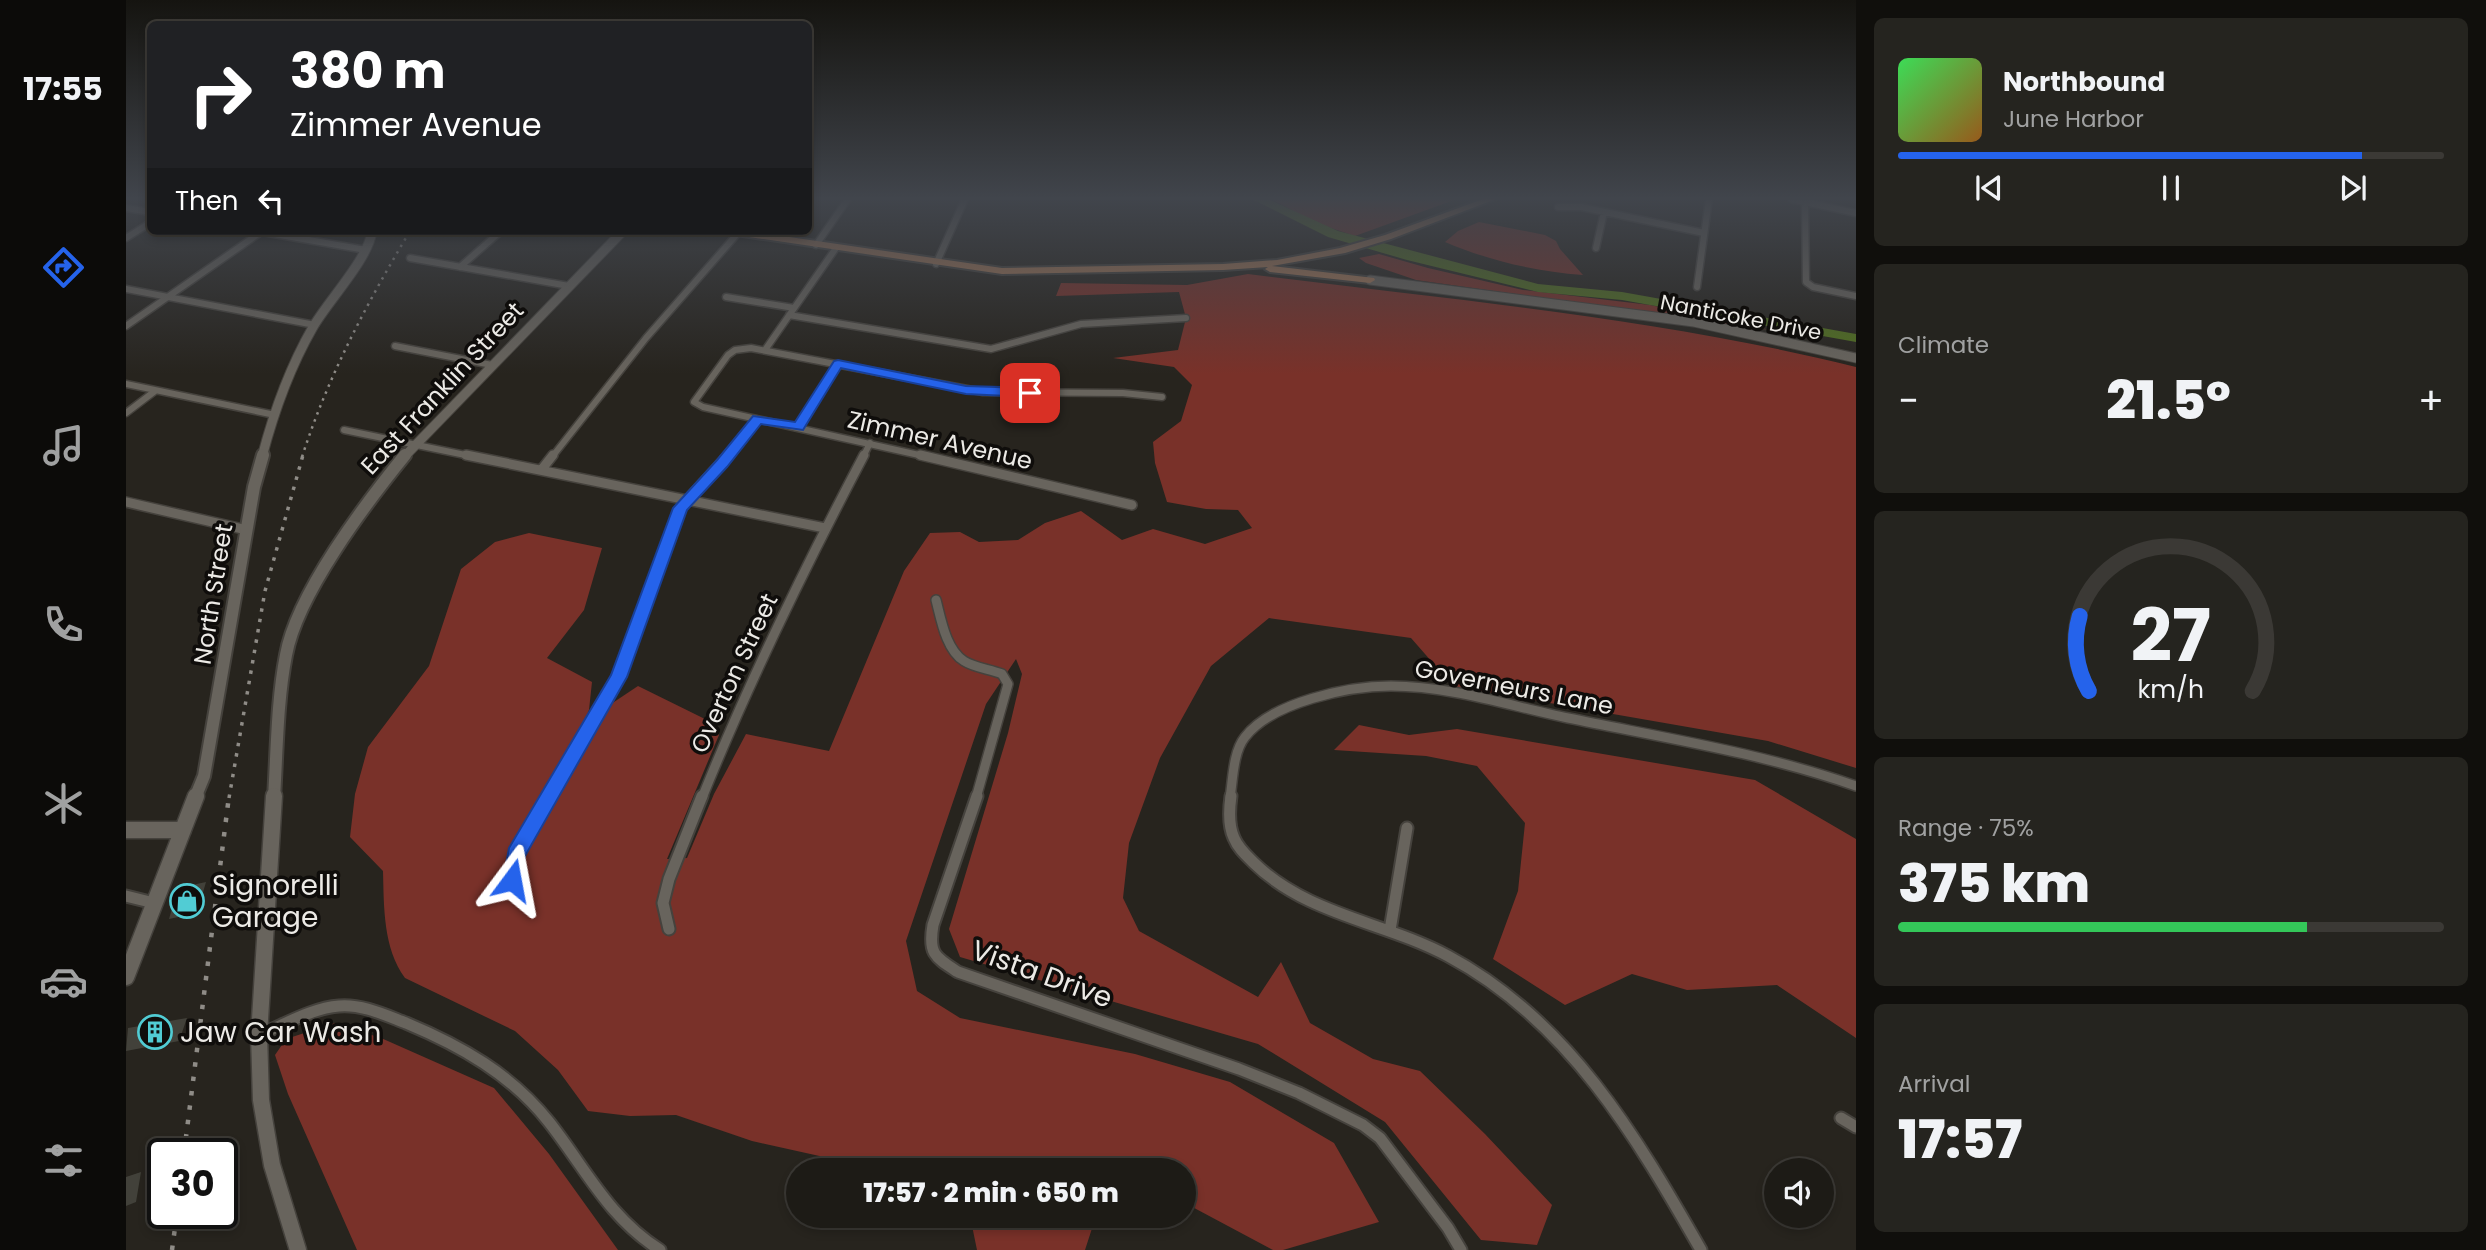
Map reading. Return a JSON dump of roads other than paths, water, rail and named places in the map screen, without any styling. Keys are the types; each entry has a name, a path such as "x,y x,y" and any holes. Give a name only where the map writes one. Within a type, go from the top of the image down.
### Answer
{"main road":[{"path":"894,257 1028,272 1223,267 1309,257"},
{"path":"1318,257 1338,275 1353,280"},
{"path":"1322,257 1335,261 1349,273 1370,280"},
{"path":"1335,261 1338,257"},
{"path":"1223,267 1281,270 1370,280"}],"street":[{"path":"126,326 222,257"},
{"name":"North Street","path":"126,976 208,761 254,487 275,415 295,360 315,325 361,257"},
{"path":"460,267 471,257"},
{"name":"East Franklin Street","path":"298,1250 272,1165 261,1100 258,1035 286,653 296,620 312,590 376,491 415,443 597,257"},
{"path":"542,469 712,257"},
{"path":"829,257 765,350 983,392 1123,393 1162,397"},
{"path":"936,264 939,257"},
{"path":"1697,286 1701,257"},
{"path":"1806,257 1806,282 1813,287 1856,296"},
{"path":"410,258 569,286"},
{"name":"Nanticoke Drive","path":"1370,280 1694,322 1856,358"},
{"path":"126,289 315,325"},
{"path":"726,297 794,308"},
{"path":"789,316 991,349 1081,324 1186,318"},
{"path":"395,346 492,365"},
{"name":"Zimmer Avenue","path":"765,350 735,350 728,355 694,402 697,405 1132,505"},
{"path":"798,427 838,364"},
{"path":"126,384 275,415"},
{"path":"126,413 155,391"},
{"path":"512,880 516,854 528,831 619,677 680,508 722,463 757,419"},
{"path":"344,430 825,528"},
{"name":"Overton Street","path":"669,929 663,903 669,879 729,730 825,528 870,443"},
{"path":"126,502 247,530"},
{"name":"Vista Drive","path":"936,600 940,618 956,654 965,662 1002,674 1007,684 982,780 933,925 929,945 932,955 958,972 1287,1088 1363,1125 1380,1138 1448,1228 1461,1250"},
{"name":"Governeurs Lane","path":"1701,1250 1649,1157 1613,1102 1569,1049 1521,1005 1478,973 1434,948 1292,893 1270,878 1238,847 1233,837 1229,805 1237,750 1244,736 1254,726 1282,710 1320,697 1371,688 1418,688 1781,761 1856,786"},
{"path":"1390,930 1407,828"},
{"path":"126,830 183,830"},
{"path":"126,896 154,903"},
{"path":"258,1035 335,1006 352,1006 382,1014 432,1034 482,1060 521,1090 618,1214 634,1232 660,1250"},
{"path":"1841,1118 1856,1128"}],"waterway":[{"path":"1413,257 1538,288 1622,296 1856,338"}],"railway":[{"path":"302,457 312,427 350,341 395,257"},
{"path":"229,798 265,591 303,455"},
{"path":"186,1138 229,796"},
{"path":"172,1250 175,1229"}],"place":[{"name":"Signorelli Garage","path":"187,901"},
{"name":"Jaw Car Wash","path":"155,1032"}]}
